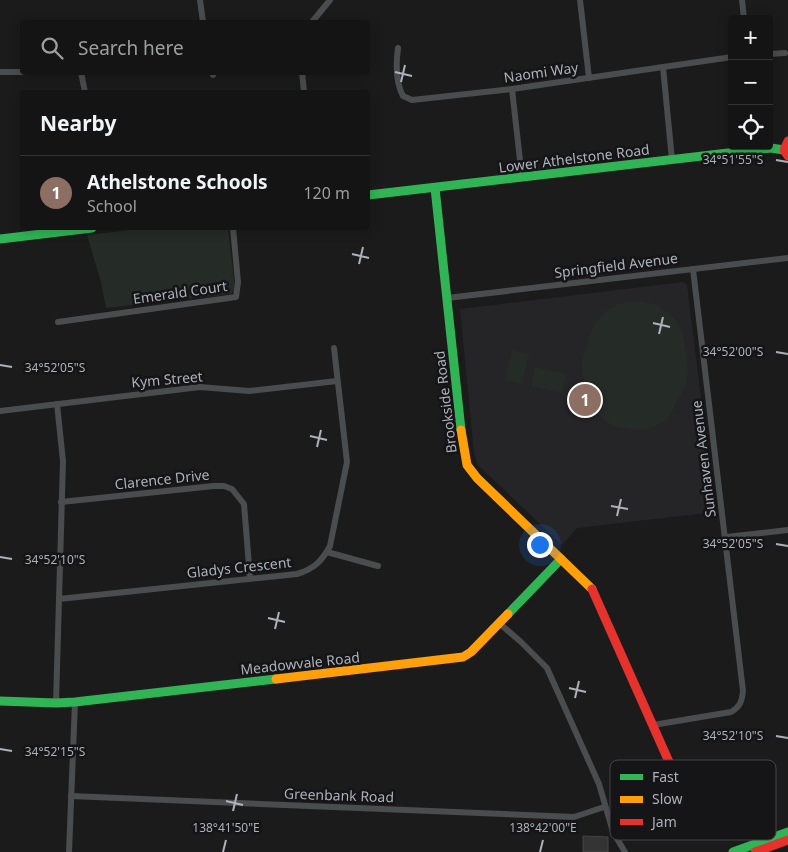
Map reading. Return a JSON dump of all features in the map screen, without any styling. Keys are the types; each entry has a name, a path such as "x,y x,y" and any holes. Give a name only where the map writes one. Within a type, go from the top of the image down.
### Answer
{"street":[{"path":"200,0 203,20"},
{"path":"314,20 330,0"},
{"path":"580,0 589,78"},
{"path":"742,0 744,15"},
{"name":"Naomi Way","path":"398,48 399,89 403,96 412,100 512,89 728,58"},
{"path":"773,54 785,53"},
{"path":"663,67 672,160"},
{"path":"0,72 20,72"},
{"path":"82,75 85,90"},
{"path":"302,75 304,90"},
{"path":"512,89 522,178"},
{"name":"Lower Athelstone Road","path":"370,195 771,148 787,149"},
{"name":"Brookside Road","path":"435,188 463,449 467,465 477,478 591,587 668,760"},
{"path":"0,239 75,230"},
{"name":"Emerald Court","path":"58,322 236,297 238,282 233,230"},
{"name":"Springfield Avenue","path":"447,298 788,258"},
{"name":"Sunhaven Avenue","path":"653,725 731,712 737,709 742,700 743,691 693,269"},
{"name":"Gladys Crescent","path":"58,599 297,574 308,571 318,564 330,546 347,462 334,348"},
{"name":"Kym Street","path":"0,411 200,387 249,391 338,381"},
{"path":"56,703 63,461 57,404"},
{"name":"Clarence Drive","path":"61,502 214,486 224,486 232,489 244,504 250,578"},
{"path":"726,537 788,530"},
{"path":"327,552 378,566"},
{"name":"Meadowvale Road","path":"0,701 75,702 452,660 463,657 471,652 561,558"},
{"path":"498,623 521,642 547,668 599,784 610,824"},
{"path":"69,852 75,702"},
{"name":"Greenbank Road","path":"71,796 574,817 604,807"},
{"path":"776,836 788,832"},
{"path":"618,840 625,852"},
{"path":"733,852 766,840"},
{"path":"755,852 788,840"}],"shaded area":[{"path":"131,230 228,230 235,288 231,294 106,308 101,282 87,235"},
{"path":"683,282 687,285 715,512 577,528 562,545 478,465 474,453 460,309"},
{"path":"630,301 655,305 675,319 683,335 687,362 686,384 671,413 662,423 655,427 644,429 621,428 608,423 592,403 586,390 582,368 590,335 597,321 614,306"},
{"path":"512,350 529,354 522,384 505,380"},
{"path":"535,367 566,374 562,393 531,386"}],"building":[{"path":"583,836 608,837 608,852 583,852"}],"traffic: fast":[{"path":"370,195 771,148 784,150"},
{"path":"435,188 461,430"},
{"path":"0,239 75,230"},
{"path":"508,614 561,559"},
{"path":"0,701 75,702 276,679"},
{"path":"776,836 788,832"},
{"path":"733,852 766,840"}],"traffic: slow":[{"path":"461,430 467,465 477,478 592,589"},
{"path":"276,679 463,657 471,652 508,614"}],"traffic: jam":[{"path":"788,141 784,150 788,156"},
{"path":"592,589 668,760"},
{"path":"755,852 788,840"}],"place":[{"name":"Athelstone Schools","path":"585,400"}]}
